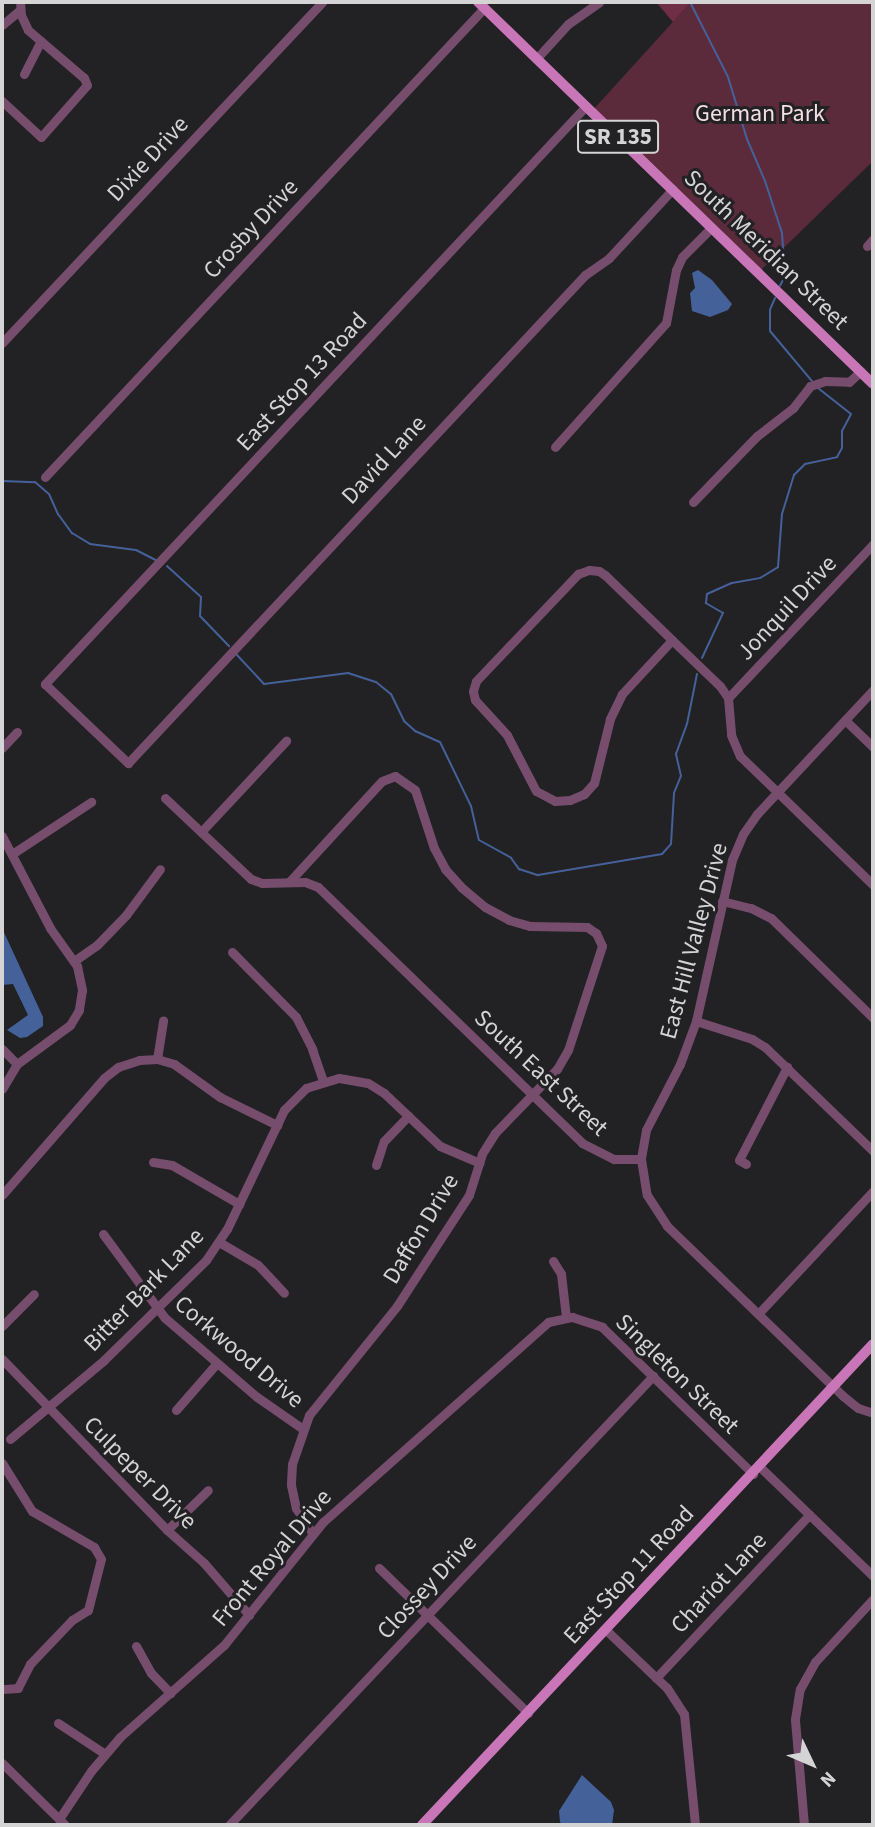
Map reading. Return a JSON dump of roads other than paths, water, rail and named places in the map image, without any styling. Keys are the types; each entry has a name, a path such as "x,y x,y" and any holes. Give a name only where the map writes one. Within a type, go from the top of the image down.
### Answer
{"main road":[{"name":"South Meridian Street","path":"481,5 873,384"},
{"name":"East Stop 11 Road","path":"422,1825 757,1471 873,1344"}],"street":[{"name":"Dixie Drive","path":"2,343 322,2"},
{"path":"537,58 568,24 599,2"},
{"name":"Crosby Drive","path":"45,477 481,5"},
{"path":"2,25 20,6"},
{"path":"2,101 41,137 86,90 87,82 26,27 20,6"},
{"path":"24,74 41,41"},
{"name":"East Stop 13 Road","path":"128,763 45,684 586,106"},
{"name":"David Lane","path":"128,763 584,275 609,258 673,189"},
{"path":"555,447 666,323 676,270 682,257 712,227"},
{"path":"693,502 757,436 793,408 813,385 849,382 861,371"},
{"name":"Jonquil Drive","path":"728,698 873,544"},
{"path":"672,640 622,694 610,719 597,774 584,794 570,800 555,801 536,791 507,735 475,700 473,691 476,681 578,573 591,570 605,575 720,686 728,698 735,748 873,885"},
{"name":"East Hill Valley Drive","path":"641,1159 646,1130 680,1064 696,1021 732,860 743,834 778,792 873,690"},
{"path":"845,720 873,747"},
{"path":"2,748 17,732"},
{"path":"201,832 286,741"},
{"name":"Daffon Drive","path":"289,882 382,781 395,776 415,790 434,848 445,869 461,887 485,907 509,920 530,926 587,928 596,933 602,954 568,1050 557,1069 495,1133 480,1163 469,1195 397,1306 372,1340 324,1394 303,1429 292,1464 291,1485 296,1508 312,1534"},
{"name":"South East Street","path":"165,798 251,879 262,883 305,882 318,887 591,1150 614,1159 641,1159"},
{"path":"12,854 91,802"},
{"path":"2,836 50,928 74,961 82,981 82,995 75,1018 65,1030 17,1064 2,1090"},
{"path":"74,961 97,945 126,915 160,869"},
{"path":"722,901 751,908 771,918 873,1018"},
{"path":"232,952 296,1017 312,1049 323,1080 344,1078 368,1083 384,1093 440,1146 480,1163"},
{"path":"157,1059 163,1020"},
{"path":"696,1021 752,1039 787,1068 873,1151"},
{"path":"2,1049 17,1064"},
{"path":"2,1195 102,1080 128,1063 157,1059 179,1067 220,1097 277,1125"},
{"path":"746,1164 739,1160 787,1068"},
{"name":"Bitter Bark Lane","path":"10,1439 104,1360 202,1265 219,1242 277,1125 298,1094 323,1080"},
{"path":"376,1165 384,1141 408,1116"},
{"path":"641,1159 643,1181 656,1212 852,1405 873,1413"},
{"path":"153,1162 172,1166 239,1204"},
{"path":"758,1314 873,1191"},
{"name":"Corkwood Drive","path":"103,1234 157,1309 267,1405 303,1429"},
{"path":"219,1242 258,1265 284,1293"},
{"path":"552,1261 561,1274 566,1317"},
{"path":"2,1326 34,1294"},
{"name":"Singleton Street","path":"566,1317 585,1319 600,1325 873,1576"},
{"name":"Front Royal Drive","path":"62,1822 105,1754 139,1718 213,1656 249,1615 312,1534 345,1500 494,1371 537,1330 550,1321 566,1317"},
{"name":"Culpeper Drive","path":"2,1359 167,1530 204,1563 249,1615"},
{"path":"176,1410 217,1363"},
{"name":"Clossey Drive","path":"229,1825 653,1376"},
{"path":"2,1463 33,1512 93,1546 99,1552 101,1563 89,1608 72,1620 30,1664 18,1688 2,1689"},
{"path":"167,1530 208,1490"},
{"name":"Chariot Lane","path":"656,1678 809,1515"},
{"path":"379,1568 528,1713"},
{"path":"804,1825 795,1719 800,1689 815,1661 873,1599"},
{"path":"606,1630 678,1701 684,1714 695,1825"},
{"path":"136,1646 151,1673 170,1693"},
{"path":"58,1723 105,1754"},
{"path":"2,1763 62,1822"}],"water":[{"path":"698,270 712,280 732,304 728,310 710,317 692,311 690,293 695,288 692,273"},
{"path":"2,928 43,1017 43,1026 27,1037 20,1038 7,1030 28,1015 13,984 2,985"},
{"path":"582,1775 611,1802 614,1810 612,1825 563,1825 560,1822 559,1811"}],"waterway":[{"path":"690,2 728,77 747,139 765,181 782,233 785,276 780,286"},
{"path":"775,298 770,310 770,331 812,381"},
{"path":"702,658 723,613 706,603 707,594 732,583 760,578 778,567 782,514 794,475 805,464 837,457 842,448 842,431 851,414 818,388"},
{"path":"2,481 35,482 49,494 58,514 72,533 90,544 136,550 156,560"},
{"path":"167,566 201,597 200,616 229,646"},
{"path":"237,655 264,684 348,673 376,682 391,694 404,721 415,731 440,742 471,806 479,840 511,858 519,869 538,875 662,854 671,844 674,793 681,776 676,754 687,724 697,674"}],"park label":[{"name":"German Park","path":"760,114"}]}
